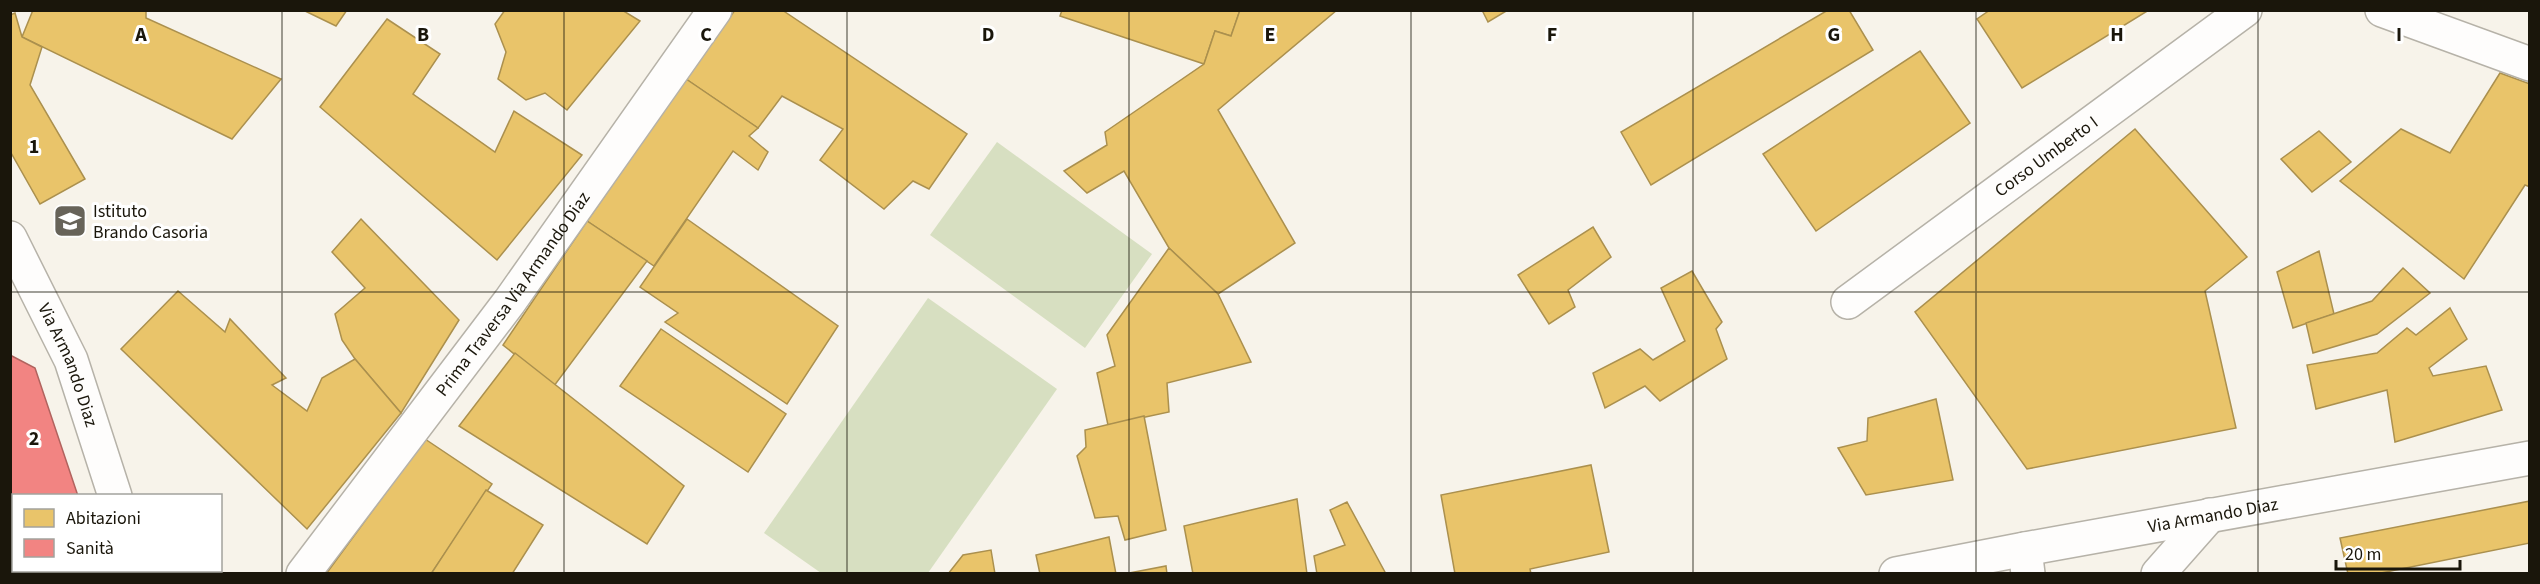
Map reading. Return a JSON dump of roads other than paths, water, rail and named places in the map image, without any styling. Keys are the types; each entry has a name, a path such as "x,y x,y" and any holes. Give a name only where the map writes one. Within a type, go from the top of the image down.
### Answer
{"street":[{"name":"Prima Traversa Via Armando Diaz","path":"303,573 510,300 715,10"},
{"name":"Corso Umberto I","path":"1848,302 2245,10"},
{"path":"2382,10 2529,64"},
{"name":"Via Armando Diaz","path":"10,238 70,360 115,494"},
{"name":"Via Armando Diaz","path":"1896,573 2027,561 2210,515 2529,458"},
{"path":"2157,573 2210,515"}],"place":[{"name":"Istituto Brando Casoria","path":"70,221"}]}
